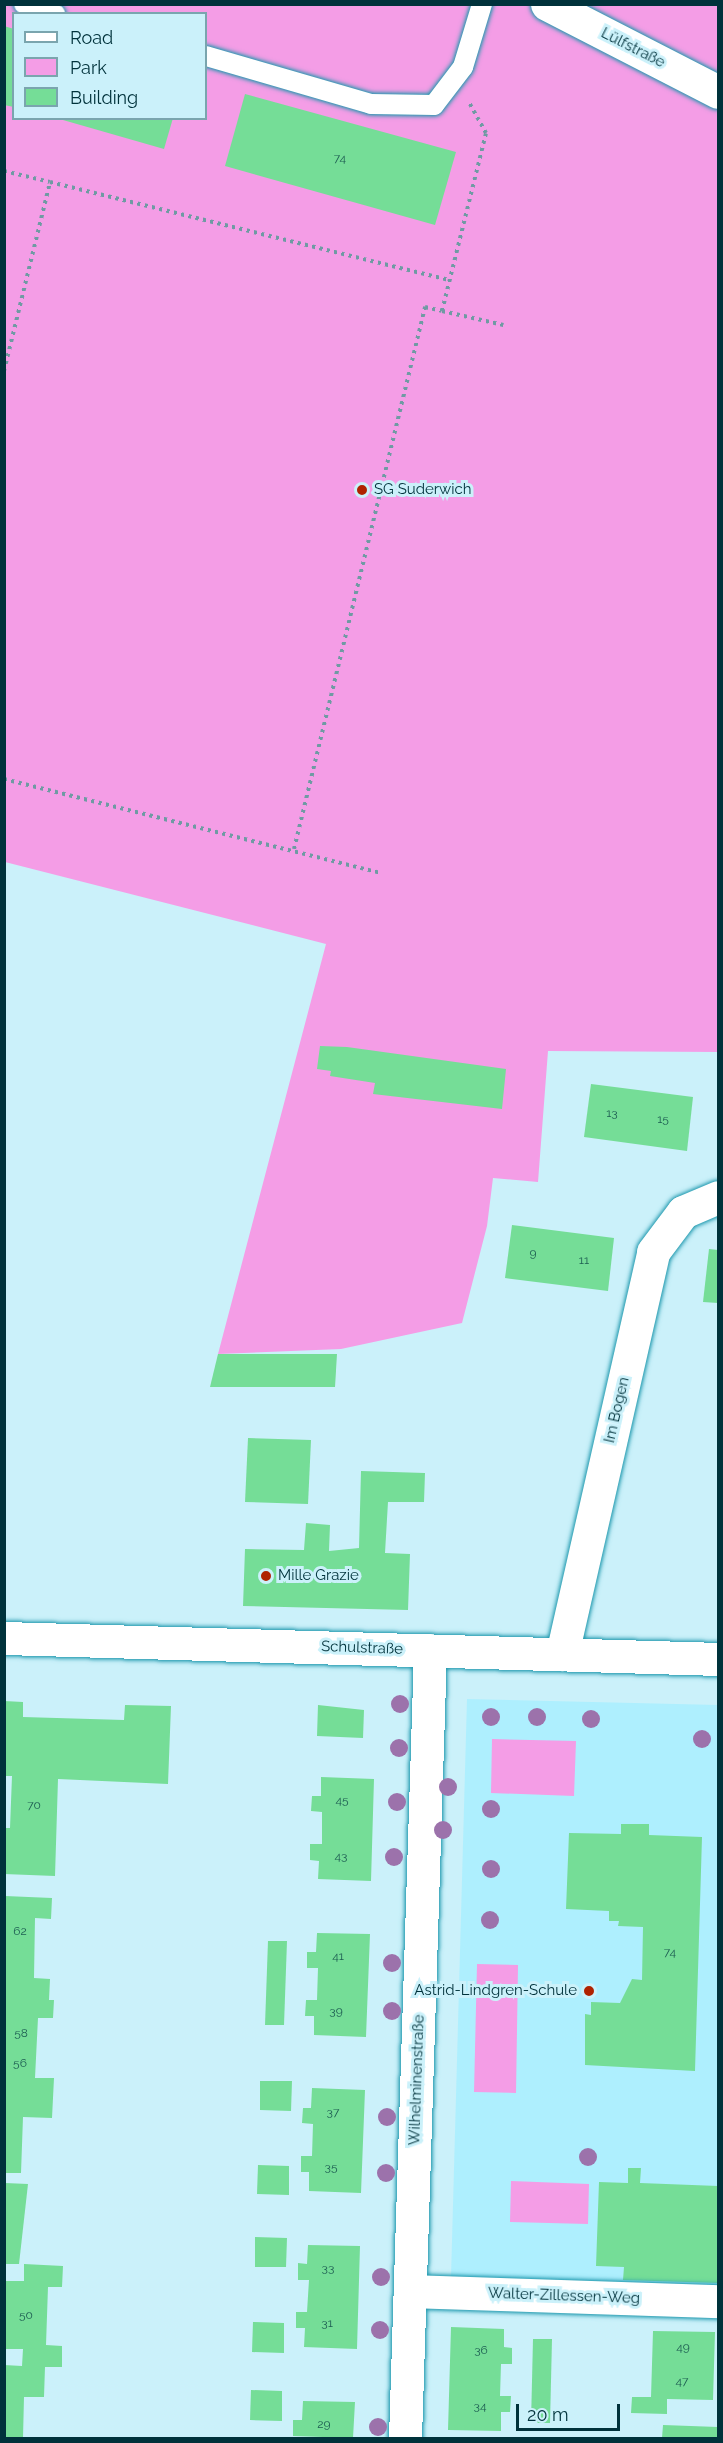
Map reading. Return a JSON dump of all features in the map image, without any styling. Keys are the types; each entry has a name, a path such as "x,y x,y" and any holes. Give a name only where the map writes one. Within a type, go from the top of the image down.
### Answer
{"street":[{"name":"Lülfstraße","path":"547,4 718,92"},
{"name":"Im Bogen","path":"562,1654 653,1252 683,1212 718,1197"},
{"name":"Schulstraße","path":"4,1638 718,1659"},
{"name":"Wilhelminenstraße","path":"405,2439 430,1650"},
{"name":"Walter-Zillessen-Weg","path":"410,2291 718,2301"}],"lane":[{"path":"24,4 50,12"},
{"path":"207,56 371,104 434,105 463,67 482,4"}],"path":[{"path":"442,311 486,133 469,101 449,85"},
{"path":"4,171 449,280"},
{"path":"4,370 50,182"},
{"path":"294,849 425,307 503,326"},
{"path":"4,778 294,849 380,873"}],"shaded area":[{"name":"Astrid-Lindgren-Schule","path":"467,1699 718,1705 718,2286 451,2277"}],"green space":[{"name":"SG Suderwich","path":"4,5 718,5 718,1052 548,1051 538,1182 493,1178 487,1226 462,1323 341,1349 218,1354 326,944 5,862"},
{"path":"492,1739 576,1741 574,1796 491,1793"},
{"path":"477,1964 518,1965 516,2093 474,2092"},
{"path":"511,2181 589,2184 588,2224 510,2222"}],"building":[{"path":"4,26 12,28 12,107 4,105"},
{"path":"245,94 456,152 435,225 225,166"},
{"path":"63,120 172,120 164,149"},
{"path":"320,1046 347,1047 506,1069 502,1109 373,1094 375,1083 330,1076 331,1071 317,1069"},
{"path":"591,1084 693,1097 687,1151 584,1137"},
{"path":"512,1225 614,1238 608,1291 505,1278"},
{"path":"709,1249 718,1250 718,1303 703,1302"},
{"path":"218,1354 337,1354 335,1387 210,1387"},
{"path":"248,1438 311,1440 308,1504 245,1502"},
{"path":"361,1471 425,1473 424,1502 388,1502 385,1553 410,1554 408,1610 243,1606 245,1549 304,1550 306,1523 330,1525 329,1551 359,1548"},
{"path":"4,1701 23,1702 23,1717 124,1720 125,1705 171,1706 168,1784 58,1779 55,1876 4,1874 4,1828 10,1828 12,1776 4,1776"},
{"path":"318,1705 364,1710 363,1738 317,1736"},
{"path":"321,1777 374,1779 371,1881 318,1879 319,1861 310,1860 310,1844 322,1844 322,1812 311,1811 312,1796 321,1796"},
{"path":"621,1824 649,1824 649,1835 702,1837 695,2071 585,2065 585,2014 591,2015 591,2002 620,2003 632,1979 642,1980 643,1927 618,1926 619,1921 609,1921 609,1911 566,1909 569,1833 621,1834"},
{"path":"5,1896 52,1898 51,1919 35,1918 34,1978 50,1979 49,2000 54,2000 53,2018 38,2018 35,2078 54,2078 52,2118 23,2117 21,2173 4,2173"},
{"path":"317,1933 370,1934 366,2037 314,2035 314,2016 305,2016 306,2000 317,2000 318,1968 307,1968 307,1952 316,1952"},
{"path":"268,1941 287,1941 284,2025 265,2025"},
{"path":"260,2081 292,2081 291,2111 260,2110"},
{"path":"312,2088 365,2090 361,2193 309,2191 309,2172 301,2172 301,2156 312,2156 313,2124 302,2123 303,2108 311,2108"},
{"path":"258,2165 289,2166 289,2195 257,2194"},
{"path":"628,2168 641,2168 640,2183 718,2186 718,2283 623,2280 624,2267 596,2266 599,2182 628,2183"},
{"path":"5,2183 28,2184 19,2264 5,2264"},
{"path":"255,2237 287,2238 286,2267 255,2267"},
{"path":"308,2245 360,2246 357,2349 304,2347 305,2328 296,2328 296,2312 307,2312 309,2280 298,2280 298,2263 307,2264"},
{"path":"24,2264 63,2266 62,2287 48,2287 46,2345 62,2346 62,2367 45,2367 44,2397 24,2397 23,2438 4,2438 4,2365 22,2366 23,2349 4,2349 4,2281 24,2281"},
{"path":"253,2322 284,2323 284,2353 252,2352"},
{"path":"451,2327 504,2329 504,2347 512,2348 512,2364 501,2364 500,2396 511,2396 510,2412 501,2412 501,2431 448,2430"},
{"path":"653,2331 715,2332 713,2400 667,2399 667,2414 631,2413 632,2397 651,2397"},
{"path":"533,2339 552,2339 550,2423 531,2423"},
{"path":"251,2390 282,2391 282,2421 250,2420"},
{"path":"303,2401 355,2402 353,2438 293,2436 293,2420 302,2420"},
{"path":"663,2425 718,2427 718,2438 662,2438"}],"place":[{"name":"SG Suderwich","path":"362,490"},
{"name":"Mille Grazie","path":"266,1576"},
{"name":"Astrid-Lindgren-Schule","path":"589,1991"}]}
